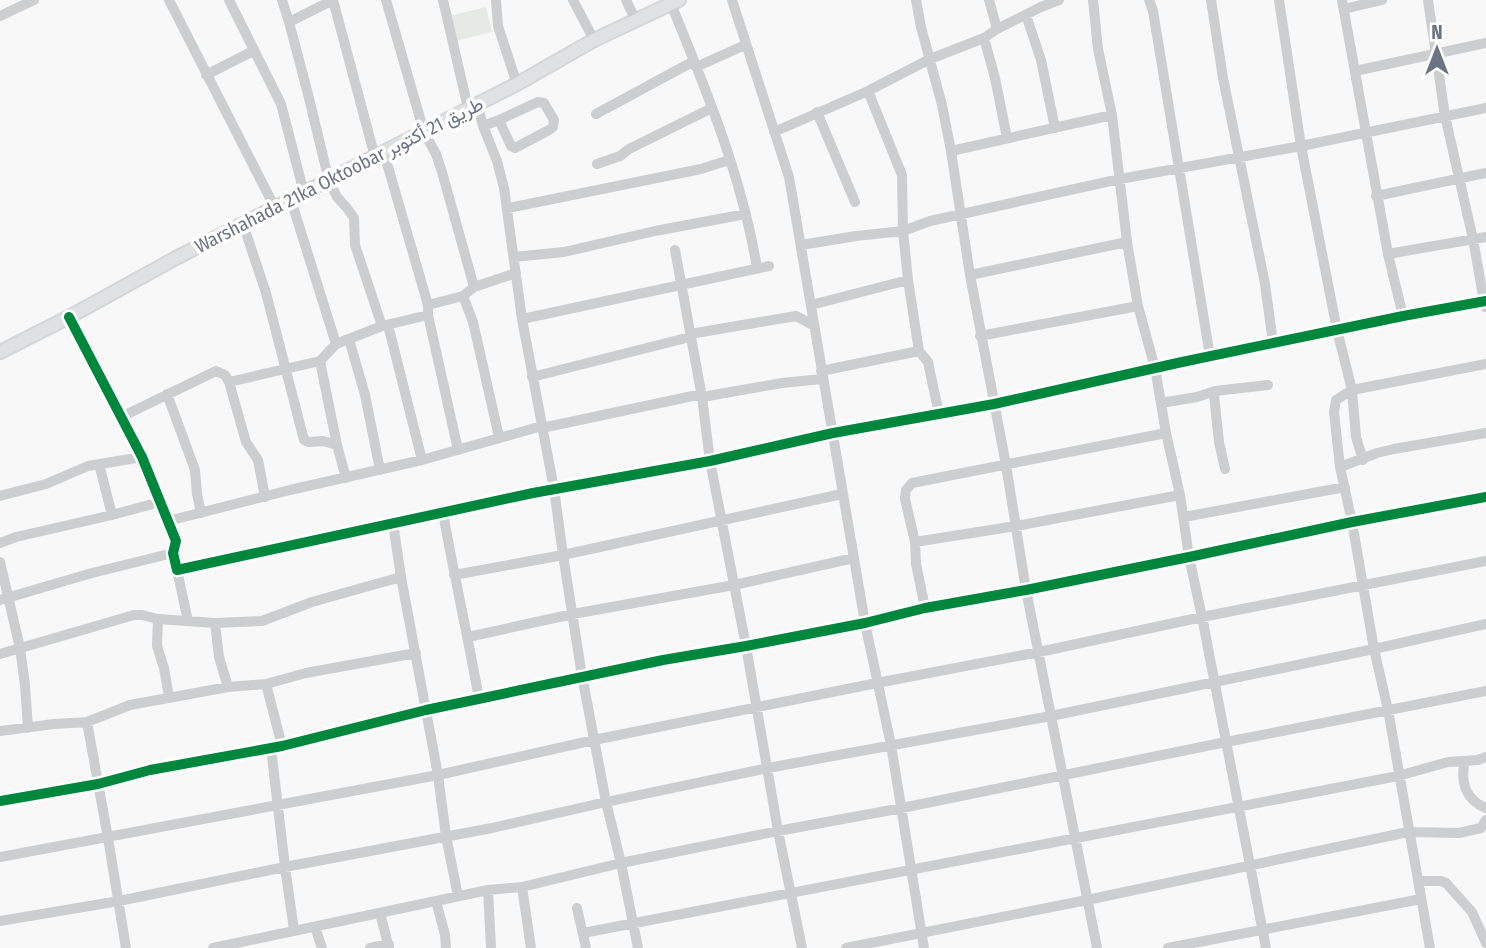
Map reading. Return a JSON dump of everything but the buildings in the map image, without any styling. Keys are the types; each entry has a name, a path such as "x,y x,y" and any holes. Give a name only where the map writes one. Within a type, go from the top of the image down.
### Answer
{"main road":[{"name":"Warshahada 21ka Oktoobar طريق 21 أكتوبر","path":"0,352 176,258 517,84 594,40 675,2"}],"street":[{"path":"0,16 34,0"},
{"path":"169,0 275,208"},
{"path":"229,0 281,104 304,193"},
{"path":"282,0 329,181 337,197 354,218 355,245 385,325 422,460"},
{"path":"289,22 333,0 428,310 458,450"},
{"path":"386,0 424,132 436,153 442,172 474,287"},
{"path":"443,0 473,106 497,162 508,208 522,319 554,489 582,676 638,948"},
{"path":"496,0 498,26 517,84"},
{"path":"573,0 594,40"},
{"path":"626,0 636,21"},
{"path":"732,0 789,177 865,623 891,745 924,948"},
{"path":"916,0 951,151 970,275 1027,590 1097,948"},
{"path":"989,0 997,29"},
{"path":"774,132 868,91 930,59 984,38 1026,15 1040,4 1059,0"},
{"path":"1093,0 1098,49 1112,116 1126,242 1138,306 1155,368 1184,517 1189,557 1266,948"},
{"path":"1149,0 1210,356"},
{"path":"1211,0 1218,51 1265,284 1273,343"},
{"path":"1279,0 1301,146 1337,330 1352,390 1356,437 1363,460"},
{"path":"1382,0 1343,4 1376,196 1403,316"},
{"path":"177,570 554,489 710,461 832,433 994,404 1403,316 1485,304 1445,116 1428,0"},
{"path":"522,319 763,267 675,2"},
{"path":"1026,15 1041,60 1055,128"},
{"path":"984,38 1007,138"},
{"path":"1355,71 1486,43"},
{"path":"597,114 695,64 745,46"},
{"path":"206,75 253,51"},
{"path":"868,91 902,175 903,231 908,280 919,351 928,362 939,414"},
{"path":"483,126 538,102 544,103 554,120 553,127 549,130 515,148 499,120"},
{"path":"597,164 620,156 672,126 712,108"},
{"path":"801,245 903,231 930,221 1119,179 1301,146 1486,108"},
{"path":"817,112 855,202"},
{"path":"951,151 1112,116"},
{"path":"508,208 701,169 729,160"},
{"path":"1376,196 1486,173"},
{"path":"291,200 336,344"},
{"path":"514,257 564,252 655,231 746,215"},
{"path":"243,224 266,293 304,440 337,445"},
{"path":"1388,254 1486,237"},
{"path":"970,275 1126,242"},
{"path":"675,250 702,396 710,461 802,948"},
{"path":"229,382 320,361 336,344 463,296 474,287 516,273"},
{"path":"811,305 908,280"},
{"path":"463,296 473,322 499,437"},
{"path":"981,336 1138,306"},
{"path":"533,377 690,335 796,316 813,324"},
{"path":"69,317 142,457 176,541 173,553 188,621"},
{"path":"349,339 365,395 380,470"},
{"path":"168,521 422,460 542,427 822,375 919,351"},
{"path":"320,361 346,478"},
{"path":"1430,948 1388,710 1340,467 1335,406 1336,400 1352,390 1486,364"},
{"path":"121,417 216,371 229,382 246,442 258,460 265,497"},
{"path":"1161,403 1215,391 1268,385"},
{"path":"1215,391 1224,469"},
{"path":"167,394 195,470 201,513"},
{"path":"925,608 905,499 906,490 912,483 1166,433"},
{"path":"1340,467 1394,449 1486,433"},
{"path":"0,496 46,484 88,466 142,457"},
{"path":"99,464 112,516"},
{"path":"1184,517 1345,488"},
{"path":"454,575 562,555 842,494"},
{"path":"915,542 1180,495"},
{"path":"0,801 98,784 150,770 276,747 426,710 582,676 865,623 925,608 1027,590 1352,522 1486,497"},
{"path":"0,543 160,502"},
{"path":"443,513 479,699"},
{"path":"393,523 458,896"},
{"path":"4,599 173,553"},
{"path":"468,637 573,614 734,585 854,558"},
{"path":"0,857 438,775 594,740 1486,561"},
{"path":"0,562 5,578 4,599 20,648 28,728"},
{"path":"0,654 134,615 158,620 215,623 262,621 312,602 401,578"},
{"path":"158,620 157,646 169,697"},
{"path":"215,623 219,657 228,688"},
{"path":"0,921 119,901 492,828 768,768 1051,716 1486,624"},
{"path":"0,731 87,722 130,705 265,684 306,673 416,653"},
{"path":"265,684 276,747 277,806 295,930"},
{"path":"213,948 269,943 295,930 458,896 522,887 621,863 778,831 1486,691"},
{"path":"87,722 125,948"},
{"path":"583,933 1398,776 1448,762 1486,757"},
{"path":"846,948 1250,867 1408,832 1459,833 1481,828 1486,822 1486,809 1465,790 1465,761"},
{"path":"1418,881 1446,883 1472,912 1486,943"},
{"path":"522,887 531,948"},
{"path":"488,890 491,948"},
{"path":"1168,948 1421,899"},
{"path":"436,901 446,948"},
{"path":"577,908 586,948"},
{"path":"370,948 389,946 380,913"},
{"path":"315,927 322,948"}],"shaded area":[{"path":"486,7 492,32 455,41 449,16"}],"cycle path":[{"path":"69,317 142,457 176,541 173,553 177,570 533,493 710,461 833,433 994,404 1182,362 1486,301"},
{"path":"0,801 282,746 426,710 663,660 865,623 925,608 1486,497"}]}
